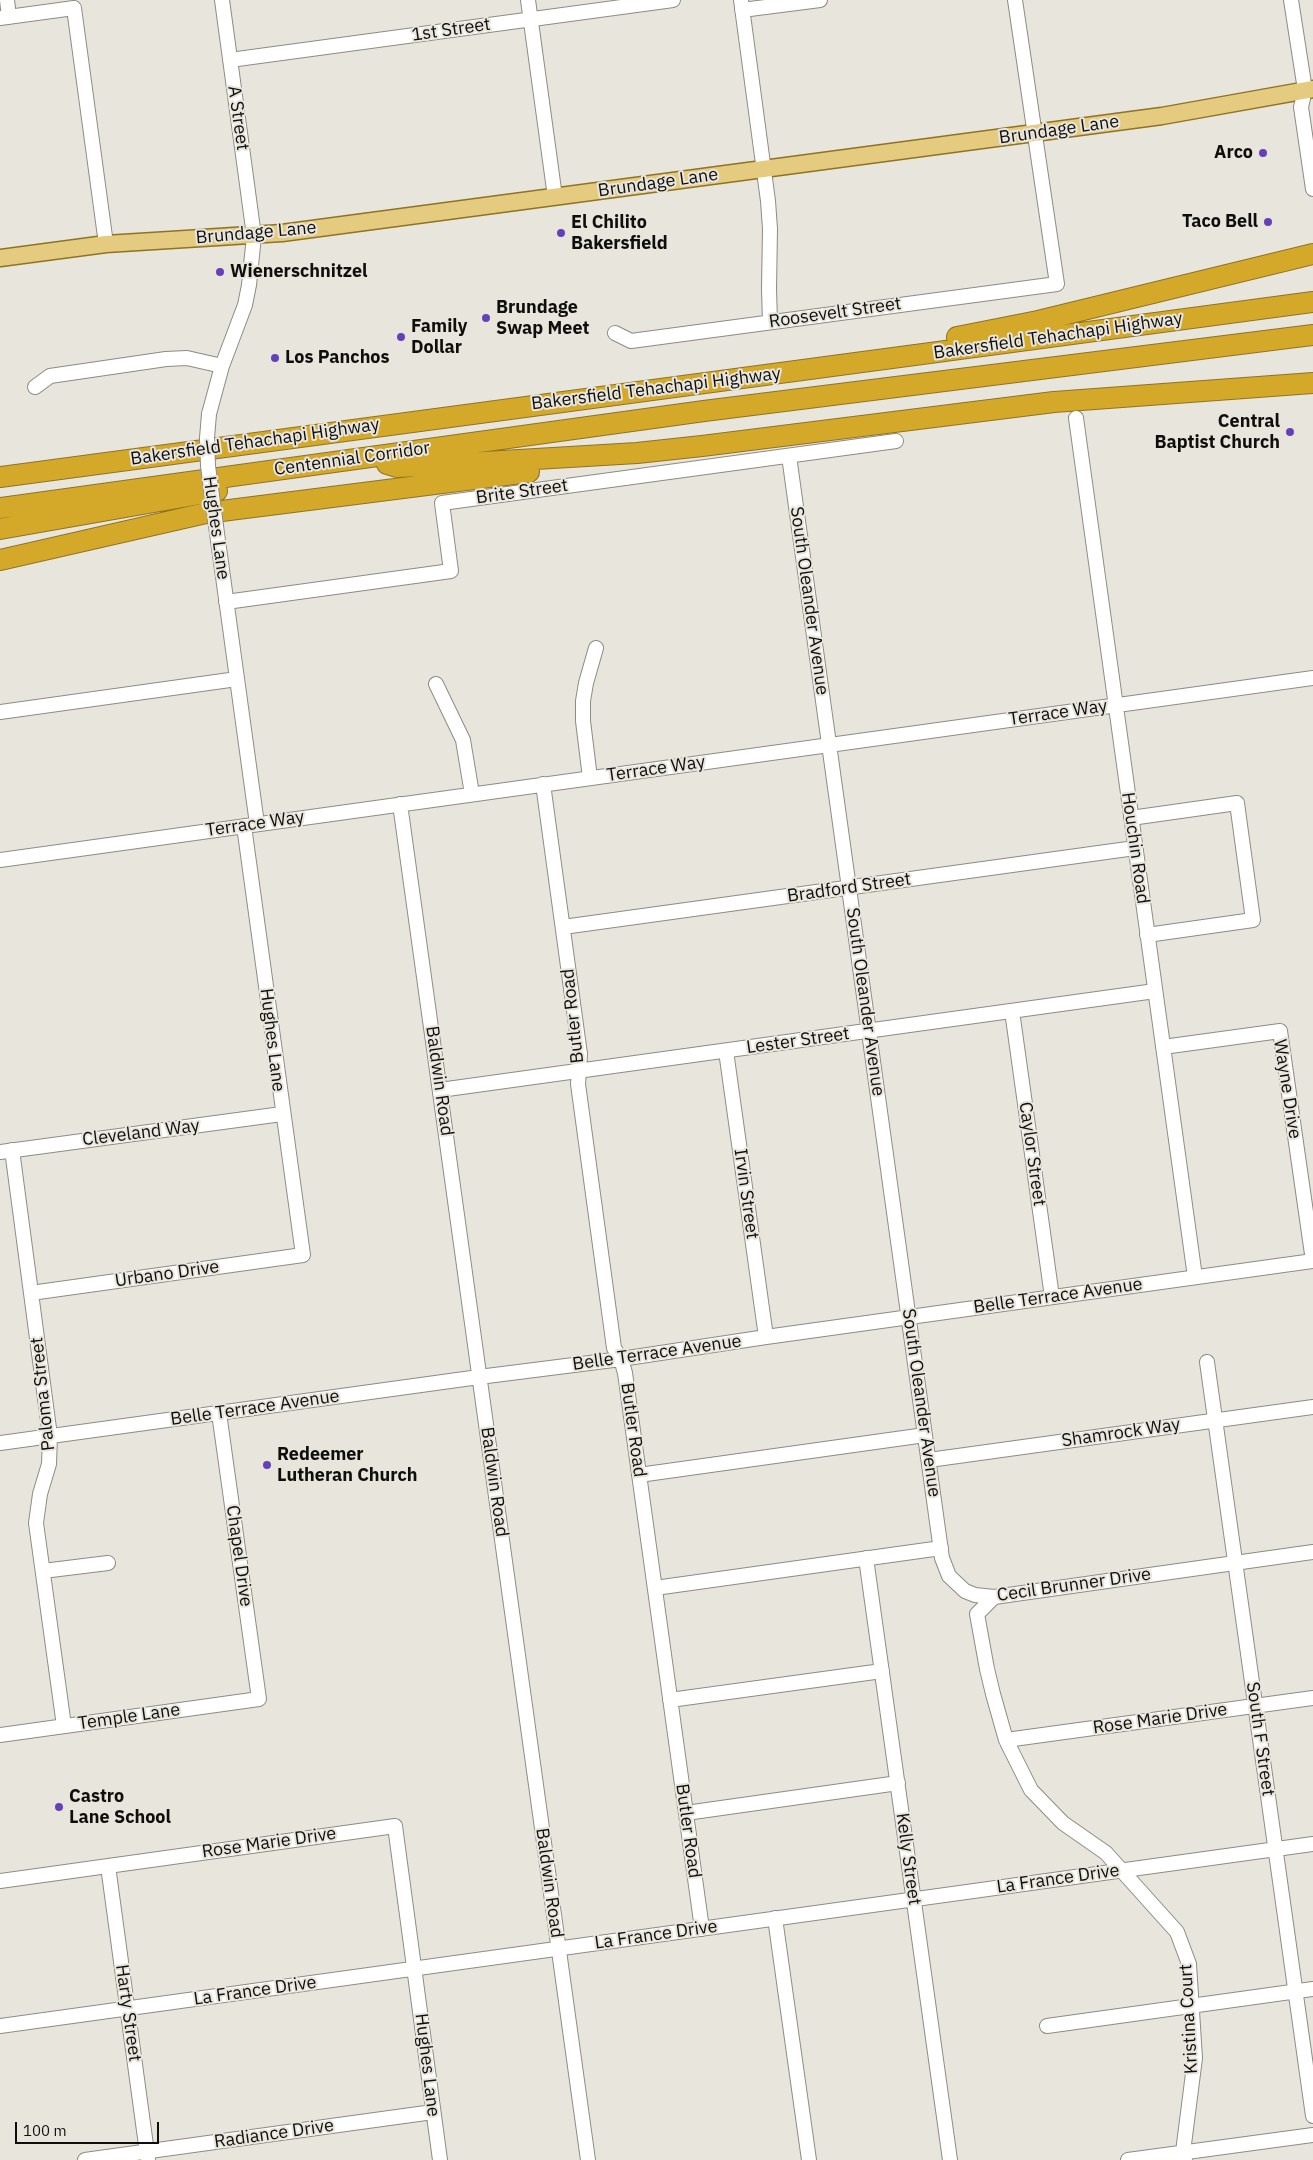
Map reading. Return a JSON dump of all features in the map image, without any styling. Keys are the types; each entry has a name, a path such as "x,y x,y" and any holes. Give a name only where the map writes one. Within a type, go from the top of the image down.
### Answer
{"highway":[{"path":"718,381 1038,321 1313,254"},
{"name":"Bakersfield Tehachapi Highway","path":"0,477 1313,302"},
{"name":"Bakersfield Tehachapi Highway","path":"704,411 1313,335"},
{"path":"387,464 398,467 496,462 702,446 1062,402 1313,383"},
{"path":"0,529 130,506 519,444 704,411"},
{"name":"Centennial Corridor","path":"0,508 704,411"},
{"path":"0,560 206,513 633,459 702,446"}],"main road":[{"name":"Brundage Lane","path":"0,258 106,244 254,236 1033,133 1310,93"}],"street":[{"path":"7,0 5,17 74,8 106,244"},
{"name":"A Street","path":"222,0 254,236"},
{"path":"528,0 555,197"},
{"name":"1st Street","path":"230,60 673,0"},
{"path":"770,322 768,289 770,229 764,169 741,5 820,0"},
{"path":"1015,0 1033,133"},
{"path":"1291,0 1310,93 1301,107 1313,189"},
{"name":"Roosevelt Street","path":"615,333 631,341 1057,284 1033,133"},
{"name":"Hughes Lane","path":"254,236 245,305 222,366 210,414 207,438 208,466 237,679 282,1114 302,1254"},
{"path":"35,387 50,376 166,358 187,358 222,366"},
{"name":"Houchin Road","path":"1076,418 1195,1277"},
{"name":"Brite Street","path":"226,602 451,571 442,503 896,441"},
{"name":"South Oleander Avenue","path":"789,456 941,1548"},
{"path":"590,778 582,721 586,684 596,648"},
{"name":"Terrace Way","path":"0,860 1313,678"},
{"path":"0,712 237,679"},
{"path":"436,684 463,740 472,794"},
{"name":"Butler Road","path":"543,784 580,1054 578,1084 614,1348 621,1359 625,1373 702,1929"},
{"name":"Baldwin Road","path":"400,804 588,2160"},
{"path":"1131,818 1237,804 1253,920 1148,935"},
{"name":"Bradford Street","path":"563,927 1135,848"},
{"name":"Lester Street","path":"440,1090 1155,991"},
{"name":"Caylor Street","path":"1012,1011 1052,1297"},
{"name":"Wayne Drive","path":"1163,1047 1280,1031 1313,1261"},
{"name":"Irvin Street","path":"726,1050 766,1337"},
{"name":"Cleveland Way","path":"6,1151 282,1114"},
{"name":"Paloma Street","path":"6,1151 31,1293 50,1436 49,1464 37,1509 36,1523 64,1726"},
{"name":"Urbano Drive","path":"31,1293 302,1254"},
{"name":"Belle Terrace Avenue","path":"0,1443 621,1359 1313,1261"},
{"name":"South F Street","path":"1207,1362 1313,2116"},
{"name":"Shamrock Way","path":"929,1460 1313,1407"},
{"name":"Chapel Drive","path":"219,1413 259,1699"},
{"path":"639,1475 925,1435"},
{"path":"654,1588 941,1548"},
{"name":"Cecil Brunner Drive","path":"941,1548 944,1565 956,1585 975,1595 994,1597 1313,1552"},
{"name":"Kelly Street","path":"866,1558 950,2160"},
{"path":"43,1571 108,1562"},
{"path":"994,1597 977,1614 992,1694 1006,1740 1031,1790 1063,1823 1106,1852 1121,1870"},
{"path":"670,1700 882,1671"},
{"name":"Rose Marie Drive","path":"1006,1740 1313,1698"},
{"name":"Temple Lane","path":"0,1735 259,1699"},
{"path":"686,1813 898,1783"},
{"name":"Rose Marie Drive","path":"0,1881 395,1826 415,1969"},
{"name":"La France Drive","path":"0,2026 1313,1844"},
{"name":"Harty Street","path":"108,1866 147,2156"},
{"name":"Kristina Court","path":"1121,1870 1177,1932 1189,1964 1195,2058 1184,2156"},
{"path":"775,1918 809,2160"},
{"name":"Hughes Lane","path":"415,1969 440,2160"},
{"path":"1047,2026 1313,1990"},
{"name":"Radiance Drive","path":"85,2160 147,2156 433,2112"},
{"path":"1128,2160 1184,2156 1313,2135"}],"place":[{"name":"Arco","path":"1263,153"},
{"name":"Taco Bell","path":"1268,222"},
{"name":"El Chilito Bakersfield","path":"561,233"},
{"name":"Wienerschnitzel","path":"220,272"},
{"name":"Brundage Swap Meet","path":"486,318"},
{"name":"Family Dollar","path":"401,337"},
{"name":"Los Panchos","path":"275,358"},
{"name":"Central Baptist Church","path":"1290,432"},
{"name":"Redeemer Lutheran Church","path":"267,1465"},
{"name":"Castro Lane School","path":"59,1807"}]}
